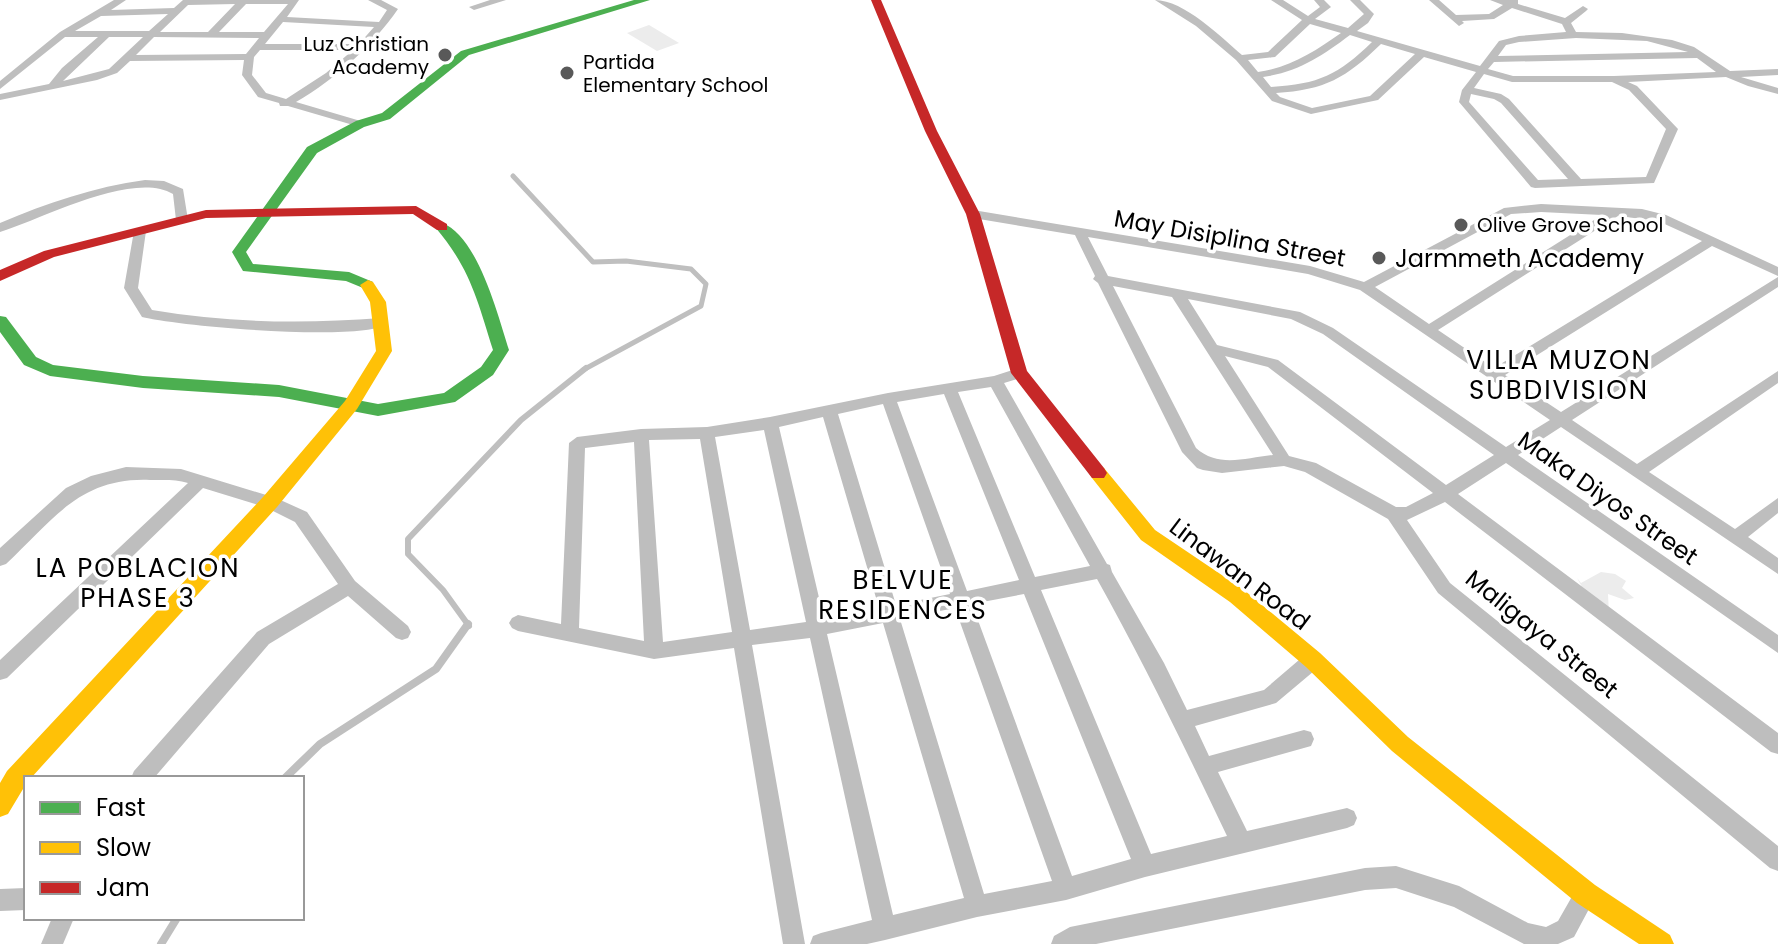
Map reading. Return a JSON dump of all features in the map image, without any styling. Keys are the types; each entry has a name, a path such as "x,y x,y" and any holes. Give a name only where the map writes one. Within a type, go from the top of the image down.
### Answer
{"street":[{"path":"0,86 63,34 121,0"},
{"path":"284,104 332,74 383,25 393,9 373,0"},
{"path":"474,7 501,0"},
{"path":"0,806 15,779 270,502 351,405 384,351 372,287 349,277 248,268 239,252 312,150 360,124 386,116 465,53 645,0"},
{"name":"Linawan Road","path":"876,0 931,131 973,214 1019,373 1148,535 1237,596 1313,660 1400,744 1586,894 1661,944"},
{"path":"1160,0 1199,24 1240,58 1276,99 1311,111 1374,98 1421,54"},
{"path":"1276,0 1308,20 1512,79 1614,79 1778,72"},
{"path":"1240,58 1271,55 1326,7 1319,0"},
{"path":"1256,75 1281,72 1308,63 1348,32 1366,23 1369,14 1355,0"},
{"path":"1434,0 1462,26"},
{"path":"1495,0 1514,2 1566,22 1573,36"},
{"path":"96,13 184,4 295,1 249,57 247,75 262,95 360,124"},
{"path":"211,34 243,2"},
{"path":"1453,18 1491,17 1514,2"},
{"path":"0,97 103,75 130,58 184,4"},
{"path":"1566,22 1583,9"},
{"path":"280,19 383,25"},
{"path":"63,34 266,35"},
{"path":"53,86 66,70 106,35"},
{"path":"1614,79 1633,88 1672,129 1650,180 1535,184 1464,102 1467,90 1503,43 1573,36 1638,36 1665,40 1700,55 1728,75 1778,91"},
{"path":"1269,90 1329,83 1349,71 1377,42"},
{"path":"256,47 360,47"},
{"path":"1490,59 1700,55"},
{"path":"130,58 249,57"},
{"path":"1467,90 1497,96 1505,101 1579,184"},
{"path":"0,228 50,205 139,185 165,184 179,192 182,220"},
{"path":"1365,287 1508,211 1541,208 1662,218 1778,272"},
{"path":"0,276 49,254 206,214 416,210 454,236 481,290 501,350 487,371 449,398 378,410 279,391 143,382 50,370 30,361 0,321"},
{"path":"1427,331 1615,212"},
{"name":"May Disiplina Street","path":"973,214 1310,270 1365,287 1778,567"},
{"path":"140,231 131,288 147,314 184,320 332,327 381,323"},
{"name":"Maligaya Street","path":"1080,233 1100,279 1190,452 1203,464 1222,467 1284,460 1310,467 1394,514 1444,588 1778,860"},
{"path":"1493,375 1711,241"},
{"name":"Maka Diyos Street","path":"1100,279 1295,315 1328,331 1778,645"},
{"path":"1394,514 1408,513 1445,494 1778,281"},
{"path":"1176,292 1284,460"},
{"path":"1210,348 1273,363 1778,745"},
{"path":"570,635 577,443 641,435 707,433 995,381 1019,373"},
{"path":"1637,472 1778,376"},
{"path":"995,381 1157,669 1241,842"},
{"path":"949,388 1145,866"},
{"path":"888,398 1066,889"},
{"path":"829,410 977,906"},
{"path":"770,423 885,929"},
{"path":"707,433 794,944"},
{"path":"641,435 654,651"},
{"path":"0,559 72,492 97,480 126,473 181,475 270,502 301,517 349,586 402,632"},
{"path":"0,672 200,481"},
{"path":"1735,538 1778,504"},
{"path":"518,623 654,651 815,629 1104,570"},
{"path":"143,776 263,638 349,586"},
{"path":"1180,721 1269,697 1313,660"},
{"path":"1203,767 1304,739"},
{"path":"821,944 860,940 885,929 977,906 1066,889 1145,866 1347,818"},
{"path":"1062,944 1070,938 1318,888 1396,877 1459,897 1525,933 1546,938 1566,929 1586,894"},
{"path":"0,900 24,899"},
{"path":"52,944 62,920"}],"shaded area":[{"path":"649,25 679,43 657,51 627,33"},
{"path":"1601,572 1615,574 1626,581 1622,588 1634,598 1625,600 1608,594 1609,615 1590,601 1577,578 1581,583"}],"waterway":[{"path":"513,176 593,262 626,261 691,269 706,284 701,306 585,369"},
{"path":"468,624 443,590 408,554 408,539 521,420 585,369"},
{"path":"287,776 320,744 436,669 468,624"},
{"path":"161,944 176,920"}],"traffic: fast":[{"path":"368,285 349,277 248,268 239,252 312,150 360,124 386,116 465,53 645,0"},
{"path":"0,321 30,361 50,370 143,382 279,391 378,410 449,398 487,371 501,350 471,266 463,250 442,227"}],"traffic: slow":[{"path":"0,806 15,779 270,502 351,405 384,351 378,302 368,285"},
{"path":"1098,473 1148,535 1237,596 1313,660 1400,744 1586,894 1661,944"}],"traffic: jam":[{"path":"876,0 931,131 973,214 1019,373 1098,473"},
{"path":"0,276 49,254 206,214 416,210 442,227"}],"place":[{"name":"Luz Christian Academy","path":"445,55"},
{"name":"Partida Elementary School","path":"567,73"},
{"name":"Olive Grove School","path":"1461,225"},
{"name":"Jarmmeth Academy","path":"1379,258"}],"district":[{"name":"VILLA MUZON SUBDIVISION","path":"1559,375"},
{"name":"LA POBLACION PHASE 3","path":"138,583"},
{"name":"BELVUE RESIDENCES","path":"903,595"}]}
